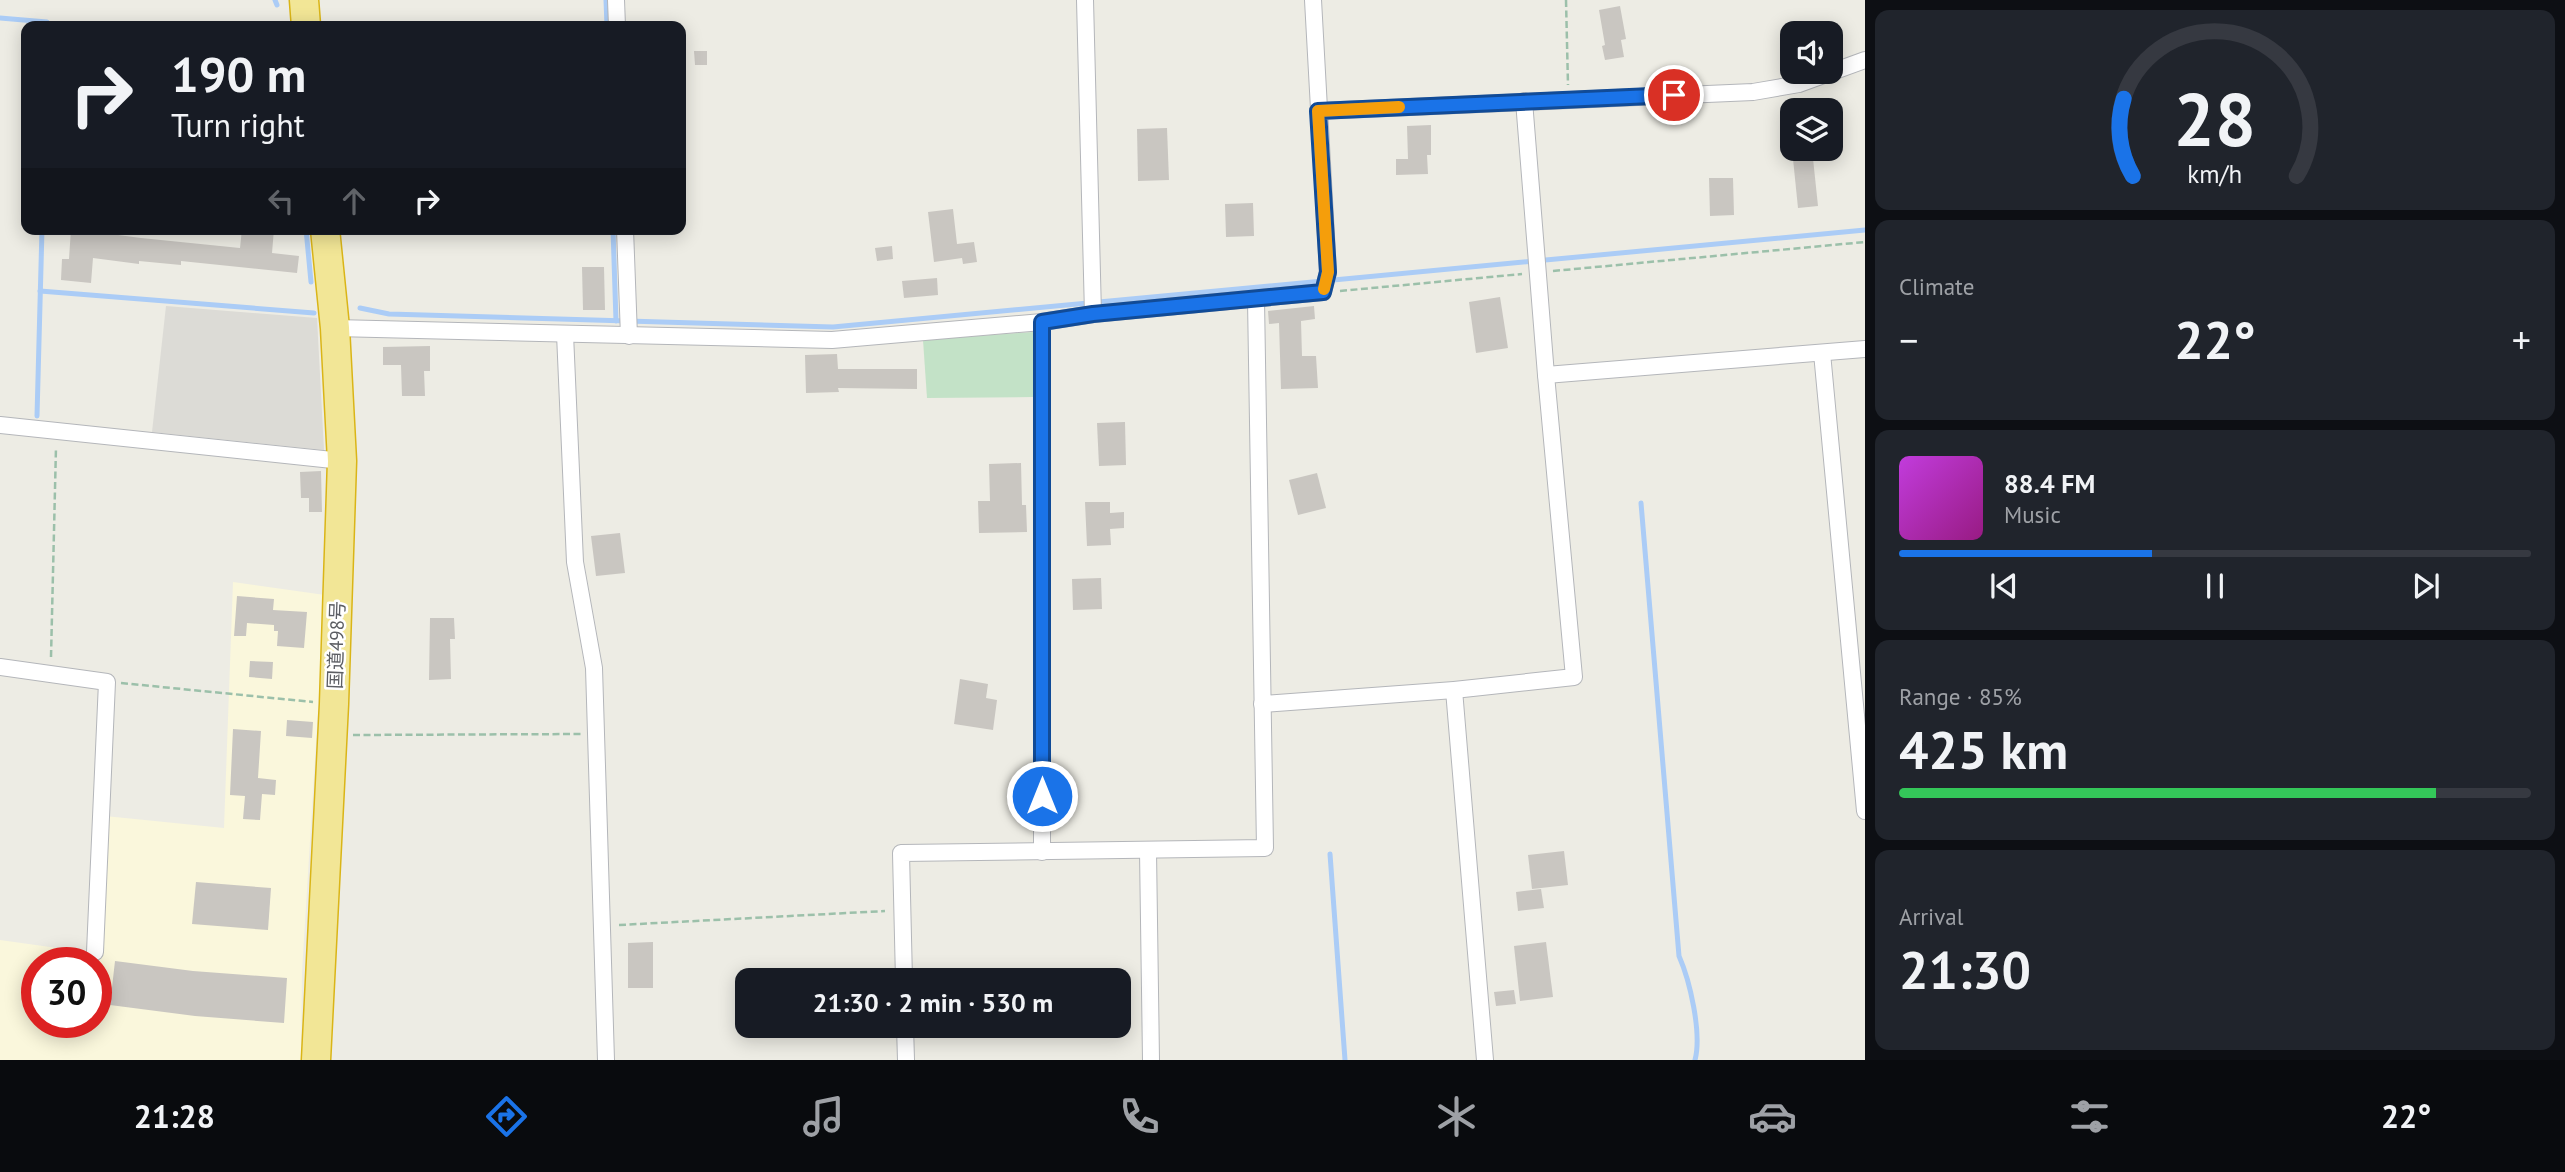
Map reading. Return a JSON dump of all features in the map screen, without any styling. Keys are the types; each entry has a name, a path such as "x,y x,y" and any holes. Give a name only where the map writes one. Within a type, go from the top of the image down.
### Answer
{"highway":[{"path":"304,0 306,21"},
{"name":"国道498号","path":"316,1060 334,704 342,461 335,328 326,235"}],"street":[{"path":"616,0 617,21"},
{"path":"1085,0 1093,314"},
{"path":"335,328 832,340 1042,322 1093,314 1323,292 1328,272 1313,0"},
{"path":"1318,111 1753,92 1799,84 1865,60"},
{"path":"1262,704 1454,690 1574,677 1524,101"},
{"path":"625,235 629,336"},
{"path":"904,968 901,853 1265,848 1256,300"},
{"path":"1042,322 1042,852"},
{"path":"565,334 575,562 594,668 606,1060"},
{"path":"1546,375 1865,349"},
{"path":"1822,353 1865,811"},
{"path":"0,425 342,461"},
{"path":"0,667 107,682 95,947"},
{"path":"1454,690 1485,1060"},
{"path":"1148,851 1151,1060"},
{"path":"905,1038 906,1060"}],"path":[{"path":"1566,0 1569,99"},
{"path":"1323,292 1865,242"},
{"path":"50,674 57,430"},
{"path":"107,682 334,704"},
{"path":"332,735 596,734"},
{"path":"602,926 903,910"}],"shaded area":[{"path":"166,306 317,318 324,450 152,432"},
{"path":"233,582 325,595 302,972 301,1060 0,1060 0,940 50,947 21,947 21,1038 112,1038 112,947 100,947 105,816 224,828"}],"green space":[{"path":"1033,332 1033,397 927,398 923,340"}],"building":[{"path":"1620,6 1626,39 1621,40 1624,57 1605,60 1599,10"},
{"path":"694,51 707,51 707,65 695,65"},
{"path":"1431,125 1431,155 1427,155 1428,174 1396,175 1396,159 1408,159 1407,126"},
{"path":"1167,128 1169,180 1138,181 1137,129"},
{"path":"1793,161 1813,161 1818,206 1798,208"},
{"path":"1709,178 1733,178 1734,215 1710,216"},
{"path":"1253,203 1254,236 1226,237 1225,204"},
{"path":"953,209 957,244 974,242 977,262 963,264 962,258 934,262 928,212"},
{"path":"71,235 118,235 240,248 241,235 274,235 272,253 299,256 297,273 181,261 181,265 139,261 139,264 93,258 91,283 61,280 62,259 69,259"},
{"path":"892,246 893,259 877,261 875,248"},
{"path":"582,267 604,267 605,310 583,310"},
{"path":"937,278 938,295 904,298 902,281"},
{"path":"1500,297 1508,348 1476,353 1469,302"},
{"path":"1314,306 1315,319 1301,321 1302,356 1316,356 1318,388 1281,389 1279,323 1269,324 1268,311"},
{"path":"430,346 430,371 424,371 425,396 402,396 401,365 383,365 383,347"},
{"path":"837,354 838,369 917,369 917,389 838,388 839,392 806,393 805,355"},
{"path":"1125,422 1126,465 1099,466 1097,423"},
{"path":"1021,463 1022,505 1026,505 1027,532 979,533 978,501 990,501 989,464"},
{"path":"321,471 322,512 309,512 309,498 301,498 300,472"},
{"path":"1317,473 1326,508 1298,515 1289,480"},
{"path":"1085,502 1110,502 1110,513 1124,512 1124,528 1110,529 1111,545 1087,546"},
{"path":"620,533 625,573 596,576 591,536"},
{"path":"1101,578 1102,609 1073,610 1072,579"},
{"path":"237,596 274,599 273,610 307,612 304,648 277,646 278,631 274,631 274,625 247,623 246,636 234,636"},
{"path":"430,618 454,618 455,639 450,639 451,679 429,680"},
{"path":"250,661 273,662 272,679 249,677"},
{"path":"960,679 988,684 986,698 997,700 993,730 954,724"},
{"path":"287,720 313,722 312,738 286,736"},
{"path":"233,729 261,731 258,778 276,780 275,795 262,794 260,820 243,819 245,796 230,795"},
{"path":"1564,851 1568,885 1532,889 1528,855"},
{"path":"196,882 271,888 268,930 192,924"},
{"path":"1541,889 1544,908 1518,911 1516,892"},
{"path":"653,942 653,988 628,988 628,943"},
{"path":"1546,942 1553,997 1520,1001 1514,946"},
{"path":"115,961 193,971 287,978 284,1023 195,1016 112,1005"},
{"path":"1514,990 1516,1004 1496,1006 1494,992"}],"waterway":[{"path":"275,0 277,5"},
{"path":"606,0 607,21"},
{"path":"0,18 35,21"},
{"path":"360,308 389,314 833,327 1865,230"},
{"path":"37,416 42,235"},
{"path":"307,235 311,282"},
{"path":"613,235 616,321"},
{"path":"40,291 314,313"},
{"path":"1641,503 1679,956 1694,1007 1697,1036 1695,1060"},
{"path":"1330,854 1345,1060"}],"slow traffic":[{"path":"1324,289 1328,272 1318,111 1399,107"}],"route":[{"path":"1042,796 1042,322 1093,314 1323,292 1328,272 1318,111 1674,95"}]}
